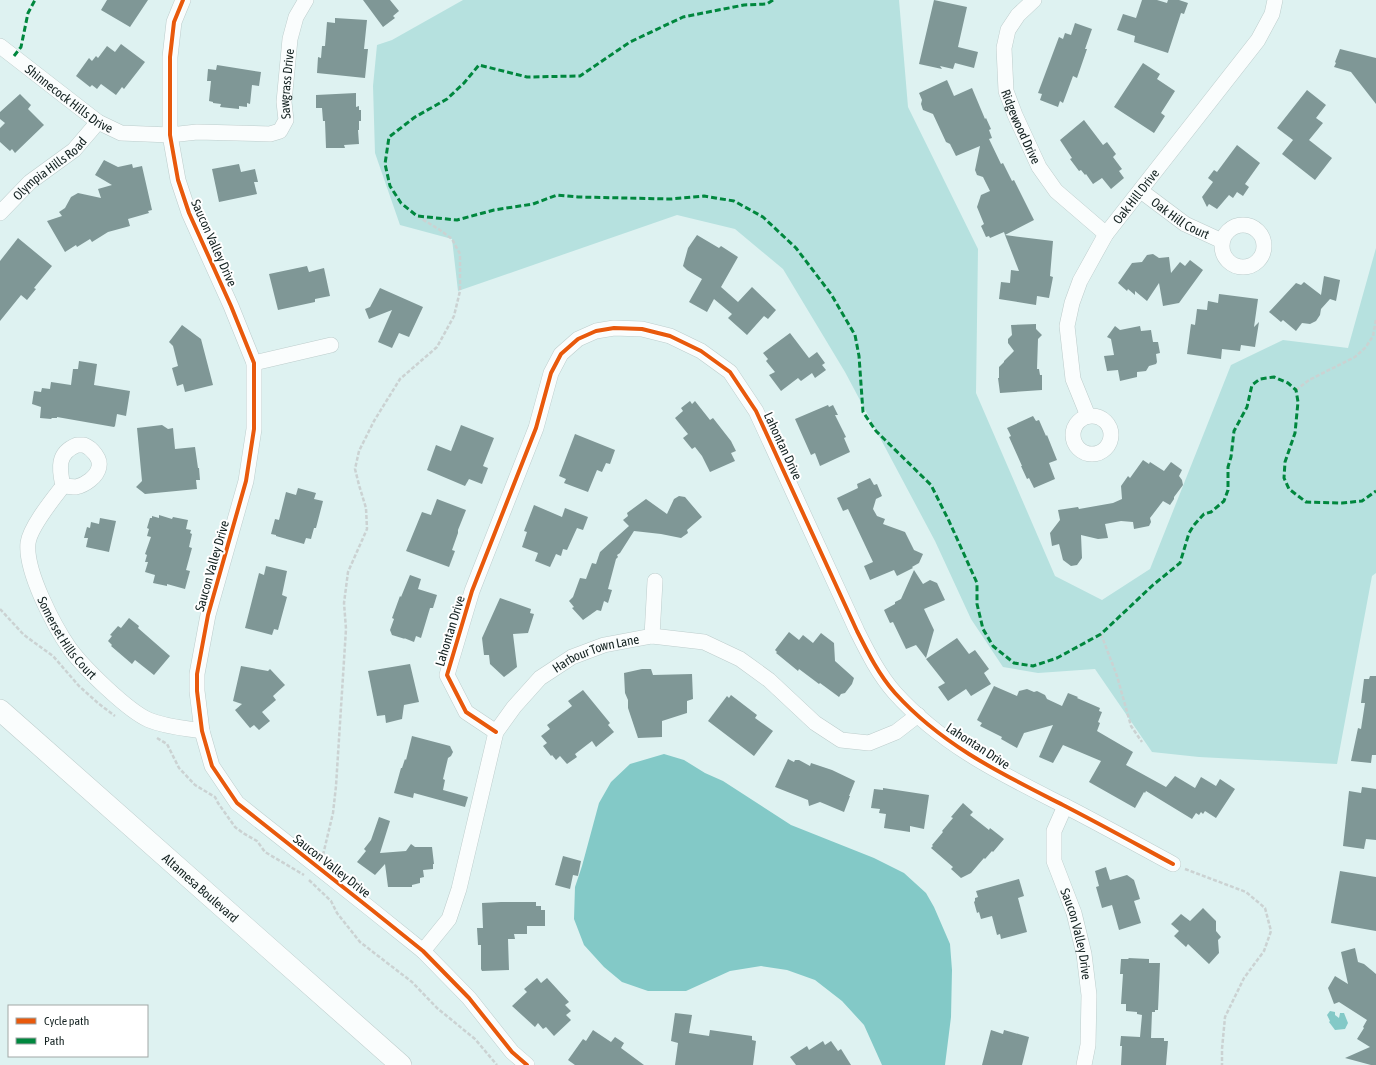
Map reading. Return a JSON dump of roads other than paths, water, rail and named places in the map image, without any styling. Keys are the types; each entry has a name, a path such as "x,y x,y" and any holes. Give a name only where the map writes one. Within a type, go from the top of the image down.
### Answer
{"street":[{"name":"Saucon Valley Drive","path":"183,0 174,22 170,57 170,135 178,180 189,213 231,306 254,363 254,429 246,481 208,615 197,674 197,691 202,730 212,766 237,803 423,951 469,998 512,1052 527,1065"},
{"name":"Sawgrass Drive","path":"170,135 197,132 270,134 280,131 286,120 284,102 290,39 296,17 306,0"},
{"name":"Ridgewood Drive","path":"1034,0 1018,15 1008,30 1004,48 1006,91 1015,115 1040,167 1056,191 1106,234"},
{"name":"Oak Hill Drive","path":"1088,416 1073,379 1067,326 1072,303 1080,281 1106,234 1258,40 1272,14 1275,0"},
{"name":"Shinnecock Hills Drive","path":"0,46 98,122 121,134 170,135"},
{"name":"Olympia Hills Road","path":"0,213 30,182 74,150 98,122"},
{"name":"Oak Hill Court","path":"1141,191 1185,224 1222,241"},
{"name":"Lahontan Drive","path":"496,732 466,712 446,675 472,591 536,428 551,373 561,354 578,339 596,331 614,328 642,329 670,336 701,351 730,372 756,411 857,631 873,662 895,692 918,715 948,741 997,772 1065,806 1173,864"},
{"path":"254,363 331,345"},
{"name":"Somerset Hills Court","path":"63,486 45,509 28,542 29,560 38,589 53,619 71,649 99,681 129,706 147,719 167,726 202,730"},
{"path":"652,636 655,581"},
{"name":"Harbour Town Lane","path":"423,951 449,919 459,889 496,732 514,707 540,678 572,657 604,645 652,636 704,642 740,658 769,680 815,723 841,740 869,743 896,732 918,715"},
{"name":"Altamesa Boulevard","path":"0,710 401,1065"},
{"name":"Saucon Valley Drive","path":"1065,806 1054,831 1054,861 1074,913 1084,954 1089,995 1088,1045 1084,1065"}]}
